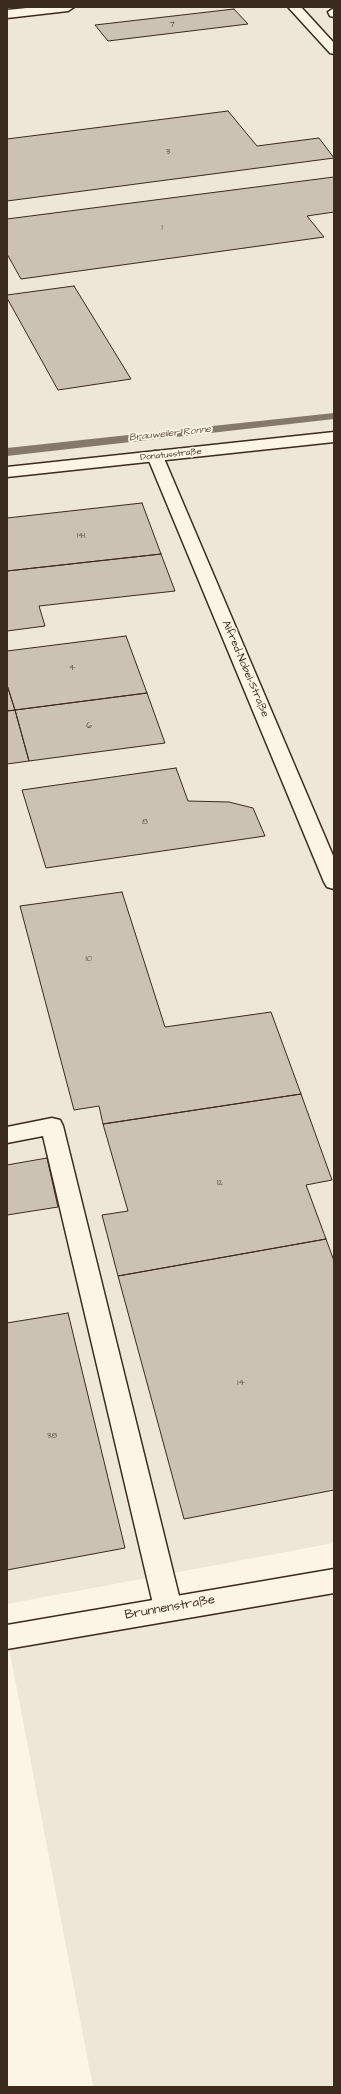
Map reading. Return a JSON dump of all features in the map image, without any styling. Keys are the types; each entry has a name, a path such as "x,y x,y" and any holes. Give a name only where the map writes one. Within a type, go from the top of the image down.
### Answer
{"street":[{"path":"7,14 68,7"},
{"path":"294,7 334,50"},
{"name":"Donatusstraße","path":"7,472 334,437"},
{"name":"Alfred-Nobel-Straße","path":"155,456 334,882"},
{"path":"7,1135 52,1126 168,1608"},
{"name":"Brunnenstraße","path":"7,1636 334,1581"}],"shaded area":[{"path":"7,7 334,7 334,1543 7,1604"},
{"path":"334,1588 334,2087 93,2087 9,1648"}],"building":[{"path":"234,9 248,24 108,41 95,25"},
{"path":"228,111 257,146 319,138 334,158 7,201 7,139"},
{"path":"334,177 334,212 307,216 324,237 21,279 7,254 7,219"},
{"path":"74,286 131,379 58,390 7,298 7,295"},
{"path":"142,503 161,554 7,571 7,518"},
{"path":"161,554 175,591 39,606 45,626 7,631 7,571"},
{"path":"126,636 147,693 15,710 7,685 7,651"},
{"path":"7,685 15,710 7,711"},
{"path":"147,693 165,743 29,761 15,710"},
{"path":"15,710 29,761 7,764 7,711"},
{"path":"176,768 188,801 229,802 253,808 265,836 46,868 22,790"},
{"path":"122,892 165,1027 271,1012 301,1094 103,1124 99,1106 74,1110 20,906"},
{"path":"301,1094 332,1180 306,1185 326,1239 118,1276 102,1215 128,1211 103,1124"},
{"path":"47,1158 58,1207 7,1215 7,1165"},
{"path":"326,1239 334,1261 334,1490 184,1519 118,1276"},
{"path":"68,1313 125,1548 7,1570 7,1323"}],"waterway":[{"name":"Brauweiler Ronne","path":"7,452 334,416"}]}
